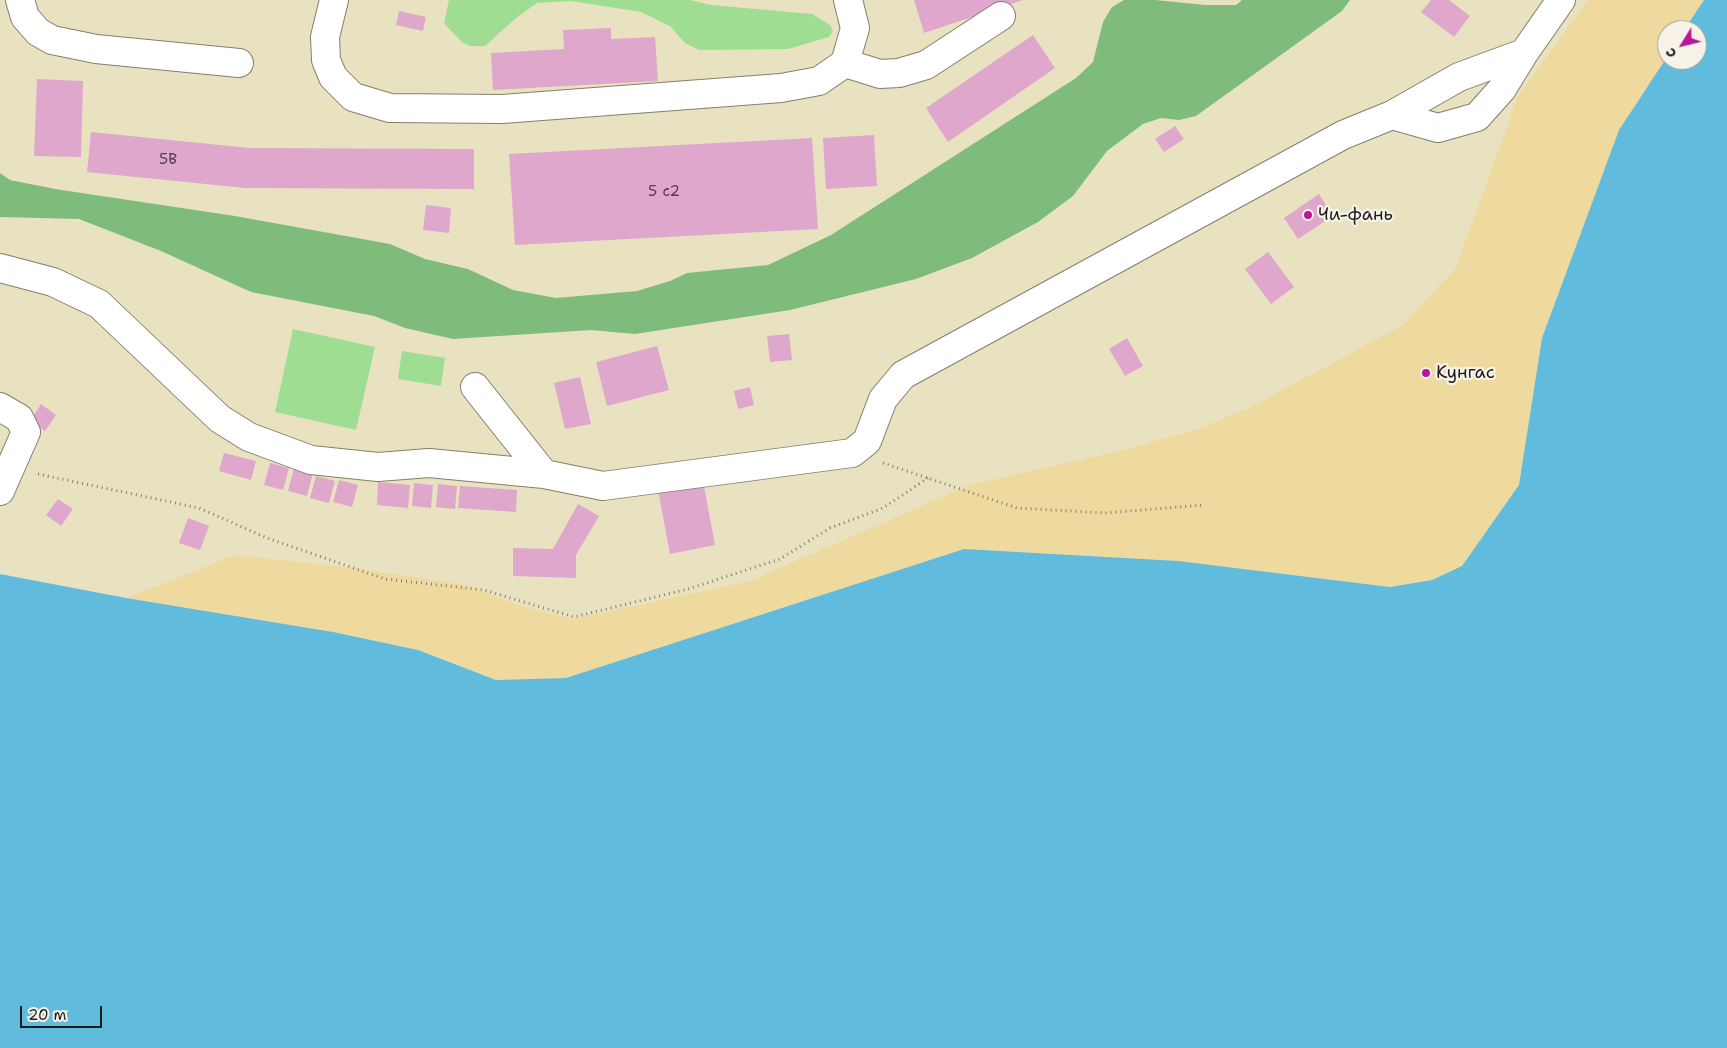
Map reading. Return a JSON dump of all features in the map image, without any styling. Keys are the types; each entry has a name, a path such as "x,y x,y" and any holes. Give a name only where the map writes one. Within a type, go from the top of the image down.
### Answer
{"lane":[{"path":"20,0 25,17 38,32 52,40 96,49 239,63"},
{"path":"334,0 325,37 326,60 332,77 353,97 390,108 502,109 781,88 819,81 845,63 855,28 848,0"},
{"path":"1392,114 1438,128 1477,117 1502,89 1524,53 1561,0"},
{"path":"845,63 880,74 899,73 926,65 1001,16"},
{"path":"0,268 53,282 100,304 220,419 249,437 311,460 378,467 429,463 544,474 603,486 852,453 867,441 883,399 903,375 1342,135 1392,114 1459,77 1524,53"},
{"path":"475,386 544,474"},
{"path":"0,407 19,418 26,432 5,480"}],"path":[{"path":"852,453 1017,508 1105,513 1204,505"},
{"path":"5,480 199,508 267,538 386,579 484,590 574,618 688,589 780,559 830,528 883,508 928,478"}],"green space":[{"path":"449,0 690,0 711,5 812,14 830,25 833,31 829,37 788,49 699,50 685,43 670,26 641,12 571,1 537,3 516,18 485,46 470,46 462,42 444,23"},
{"path":"1124,0 1236,5 1242,0 1350,0 1342,11 1196,116 1179,120 1161,118 1143,124 1107,151 1073,196 1038,222 972,258 916,279 790,310 635,334 591,330 453,339 405,328 374,316 251,292 161,251 79,219 0,217 0,173 10,180 55,189 235,216 390,244 425,259 468,269 513,290 556,298 637,291 670,281 687,273 768,265 831,235 1076,78 1093,62 1103,22 1112,7"},
{"path":"293,329 375,347 356,430 275,412"},
{"path":"402,351 445,358 441,386 398,379"}],"sand":[{"name":"Кунгас","path":"1588,0 1704,0 1691,20 1657,20 1658,70 1619,130 1542,338 1519,485 1462,566 1432,580 1390,587 1178,561 964,549 566,678 496,680 418,650 333,632 126,598 235,555 346,567 466,585 521,606 573,619 750,581 970,485 1128,449 1198,429 1251,407 1403,325 1456,268 1518,96"}],"water":[{"path":"1704,0 1727,0 1727,1048 0,1048 0,574 126,598 333,632 418,650 496,680 566,678 964,549 1178,561 1390,587 1432,580 1462,566 1519,485 1542,338 1619,130 1658,70 1707,70 1707,20 1691,20"}],"building":[{"path":"914,0 1023,0 924,33"},
{"path":"1431,0 1449,0 1470,16 1454,37 1421,12"},
{"path":"399,11 426,17 423,31 396,25"},
{"path":"611,28 611,39 655,37 658,81 493,90 491,53 564,49 563,30"},
{"path":"1033,35 1055,68 948,142 926,108"},
{"path":"37,79 83,81 81,157 34,156"},
{"path":"1175,126 1184,139 1164,152 1155,139"},
{"path":"91,132 249,148 474,149 474,189 245,188 87,172"},
{"path":"874,135 877,186 826,189 823,138"},
{"path":"812,138 818,229 515,245 509,154"},
{"path":"1319,194 1333,216 1298,239 1284,218"},
{"path":"426,205 451,208 449,233 423,230"},
{"path":"1268,252 1294,287 1271,304 1245,269"},
{"path":"789,334 792,360 770,362 767,336"},
{"path":"1127,338 1143,366 1125,376 1109,349"},
{"path":"657,346 669,390 607,406 596,362"},
{"path":"580,377 591,424 565,429 554,383"},
{"path":"750,387 754,405 738,409 734,391"},
{"path":"41,404 56,415 45,431 30,421"},
{"path":"224,453 256,461 251,480 219,471"},
{"path":"270,463 289,468 283,490 264,485"},
{"path":"294,468 313,473 307,496 288,491"},
{"path":"316,476 335,481 329,503 310,498"},
{"path":"339,480 358,485 352,507 333,502"},
{"path":"703,481 715,545 670,554 658,490"},
{"path":"378,482 410,485 408,508 377,505"},
{"path":"414,483 433,485 431,508 412,506"},
{"path":"438,484 457,486 455,509 436,507"},
{"path":"460,486 517,490 516,512 458,508"},
{"path":"58,499 73,509 61,526 46,515"},
{"path":"578,504 599,516 576,555 576,578 513,576 513,548 553,549"},
{"path":"188,518 209,526 200,550 179,543"}],"place":[{"name":"Чи-фань","path":"1308,215"},
{"name":"Кунгас","path":"1426,373"}]}
